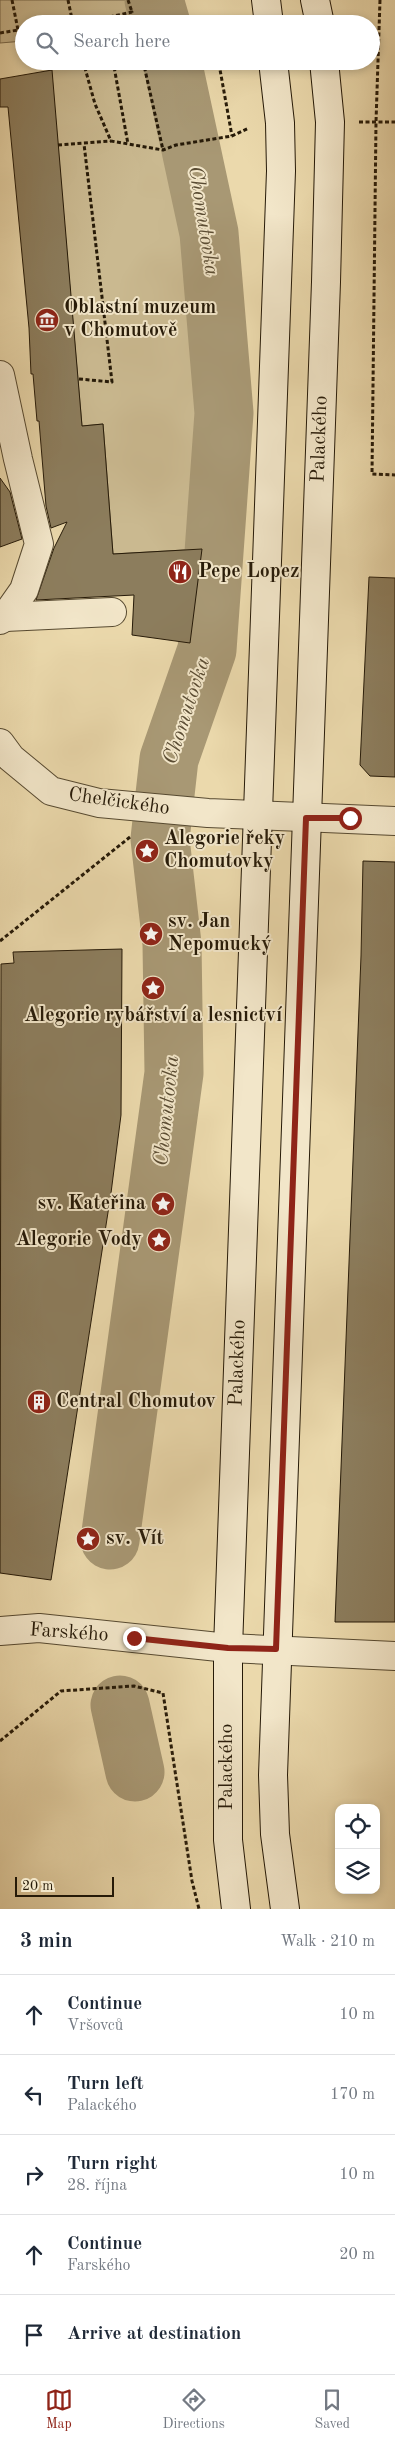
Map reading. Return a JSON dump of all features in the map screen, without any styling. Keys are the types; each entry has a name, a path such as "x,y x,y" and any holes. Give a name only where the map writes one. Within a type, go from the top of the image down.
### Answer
{"main road":[{"path":"266,0 268,15"},
{"path":"315,0 318,15"},
{"name":"Palackého","path":"236,1909 228,1840 228,1648 281,172 280,123 274,70"},
{"name":"Palackého","path":"285,1909 275,1834 273,1775 326,282 330,122 325,70"},
{"path":"0,375 18,460 39,544 24,590 3,619"},
{"path":"3,619 112,612"},
{"name":"Chelčického","path":"0,743 11,758 51,791 99,803 136,821 208,813 258,816"},
{"path":"258,816 395,821"},
{"name":"Farského","path":"0,1631 39,1628 228,1648 395,1656"}],"path":[{"path":"12,0 15,15"},
{"path":"68,0 71,15"},
{"path":"128,0 132,15"},
{"path":"380,0 380,15"},
{"path":"118,15 132,12"},
{"path":"0,33 15,30"},
{"path":"86,70 95,104 111,142"},
{"path":"115,70 128,144"},
{"path":"145,70 163,150"},
{"path":"220,70 232,136"},
{"path":"378,70 372,474 395,475"},
{"path":"58,145 111,142 163,150 176,145 215,138"},
{"path":"78,380 112,382 84,144"},
{"path":"0,941 136,821"},
{"path":"0,1741 61,1691 134,1686 163,1693 192,1881 199,1909"}],"shaded area":[{"path":"0,0 144,0 148,15 15,15 15,42 0,43"},
{"path":"51,70 161,70 175,130 176,145 202,277 213,449 202,549 113,554 103,424 82,426"}],"building":[{"name":"Oblastní muzeum v Chomutově","path":"52,70 82,426 103,424 113,554 202,549 190,643 132,635 134,595 36,600 54,548 67,522 51,528 46,506 39,421 37,421 33,374 31,374 29,328 8,107 0,107 0,79"},
{"path":"0,478 10,492 22,539 0,547"},
{"path":"369,577 395,578 395,777 370,776 360,765"},
{"path":"363,861 395,862 395,1622 335,1622"},
{"name":"Central Chomutov","path":"122,949 121,1115 111,1193 51,1580 0,1573 1,964 14,963 13,952"}],"waterway":[{"name":"Chomutovka","path":"154,0 158,15"},
{"name":"Chomutovka","path":"110,1540 174,1073 172,944 160,839 169,759 207,650 224,413 209,233 174,70"},
{"name":"Chomutovka","path":"120,1705 135,1772"}],"place":[{"name":"Oblastní muzeum v Chomutově","path":"47,320"},
{"name":"Pepe Lopez","path":"180,572"},
{"name":"Alegorie řeky Chomutovky","path":"147,851"},
{"name":"sv. Jan Nepomucký","path":"151,934"},
{"name":"Alegorie rybářství a lesnictví","path":"153,988"},
{"name":"sv. Kateřina","path":"163,1204"},
{"name":"Alegorie Vody","path":"159,1240"},
{"name":"Central Chomutov","path":"39,1402"},
{"name":"sv. Vít","path":"88,1539"}],"route":[{"path":"134,1638 228,1648 276,1649 306,818 350,818"}]}
